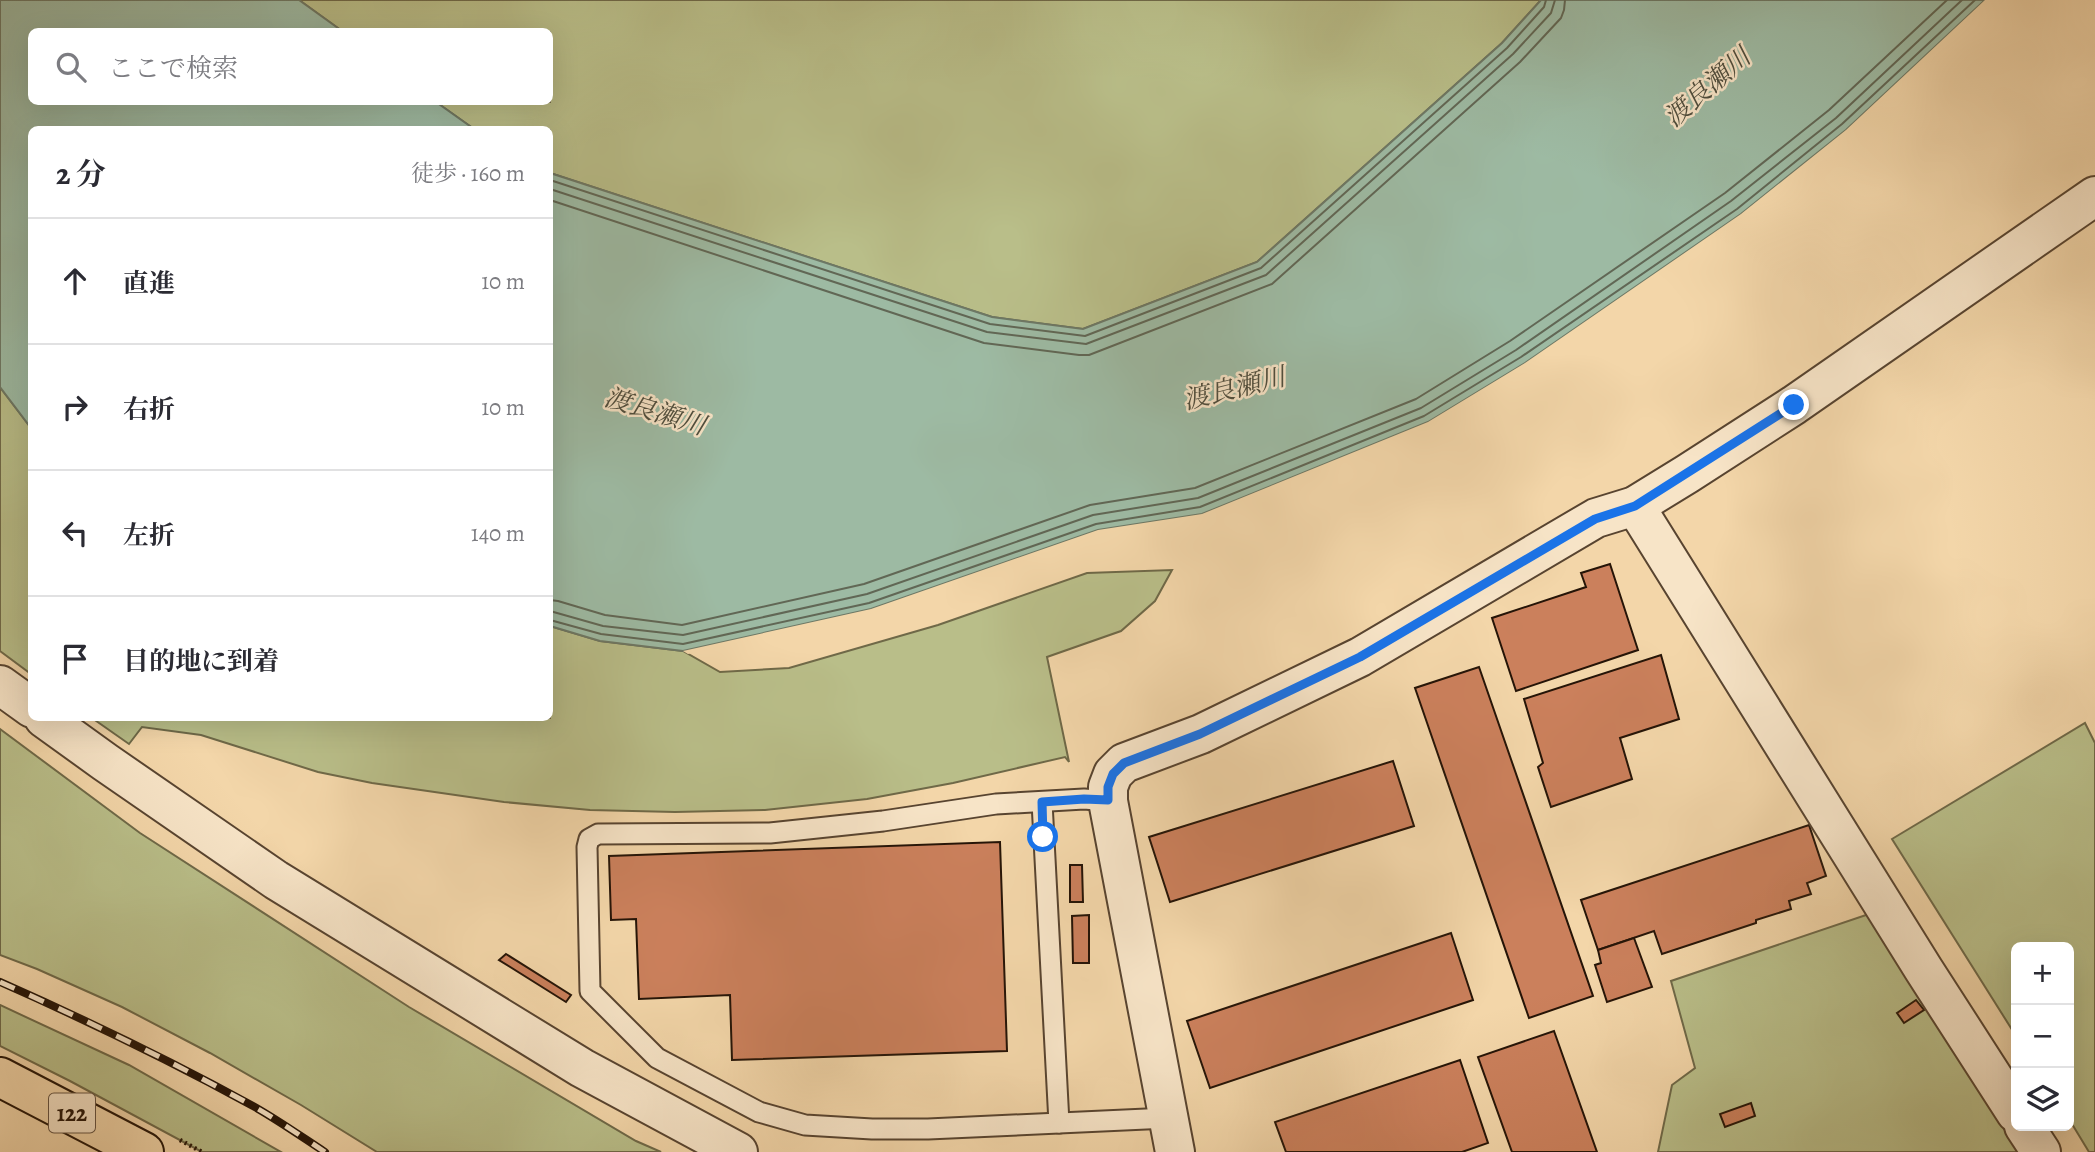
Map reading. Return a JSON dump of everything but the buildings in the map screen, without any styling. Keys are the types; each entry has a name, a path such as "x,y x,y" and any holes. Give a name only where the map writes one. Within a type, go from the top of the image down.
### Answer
{"highway":[{"name":"122","path":"0,1077 144,1152"}],"street":[{"path":"1171,1135 1108,800 1108,787 1113,774 1124,763 1200,734 1360,657 1595,519 1635,506 1794,405 2095,196"},
{"path":"1635,506 2011,1105"},
{"path":"0,685 28,705"},
{"path":"48,721 276,880 582,1068 738,1152"},
{"path":"2027,1131 2041,1152"}],"lane":[{"path":"1108,800 996,804 883,821 770,833 598,834 589,839 587,847 590,991 657,1058 759,1112 804,1125 928,1129 1059,1123 1171,1135"},
{"path":"1042,802 1059,1123"}],"green space":[{"path":"299,0 1541,0 1502,43 1257,262 1083,329 992,317 553,174 553,126 470,126 440,105 553,105 553,28 338,28"},
{"path":"0,387 28,424 28,672 0,651"},
{"path":"1172,570 1155,601 1121,631 1047,657 1069,762 1065,757 953,783 867,799 765,810 675,812 590,810 504,802 372,783 318,772 201,735 142,727 129,744 96,721 553,721 553,627 600,641 683,651 720,672 789,668 938,625 1087,573"},
{"path":"2085,723 2095,743 2095,1152 2089,1152 2074,1127 2074,942 2011,942 2011,1028 1892,839"},
{"path":"0,729 140,833 409,1007 636,1141 661,1152 377,1152 210,1053 122,1007 0,955"},
{"path":"1872,913 2020,1152 1658,1152 1672,1085 1695,1068 1671,981"},
{"path":"0,1005 129,1065 281,1152 202,1152 0,1046"}],"water":[{"path":"0,0 299,0 338,28 28,28 28,105 440,105 470,126 28,126 28,424 0,387"},
{"name":"渡良瀬川","path":"1541,0 1985,0 1846,130 1741,214 1525,363 1428,422 1202,514 1098,530 871,609 683,651 600,641 553,627 553,174 992,317 1083,329 1257,262 1502,43"}],"pier":[{"path":"1985,0 1989,0 1849,132 1743,217 1527,366 1430,425 1202,517 1099,534 872,613 688,654 683,651 871,609 1098,530 1202,514 1428,422 1525,363 1741,214 1846,130"}],"railway":[{"path":"0,982 191,1073 262,1111 325,1152"}],"route":[{"path":"1043,837 1042,802 1108,800 1108,787 1113,774 1124,763 1200,734 1360,657 1595,519 1635,506 1794,405"}]}
